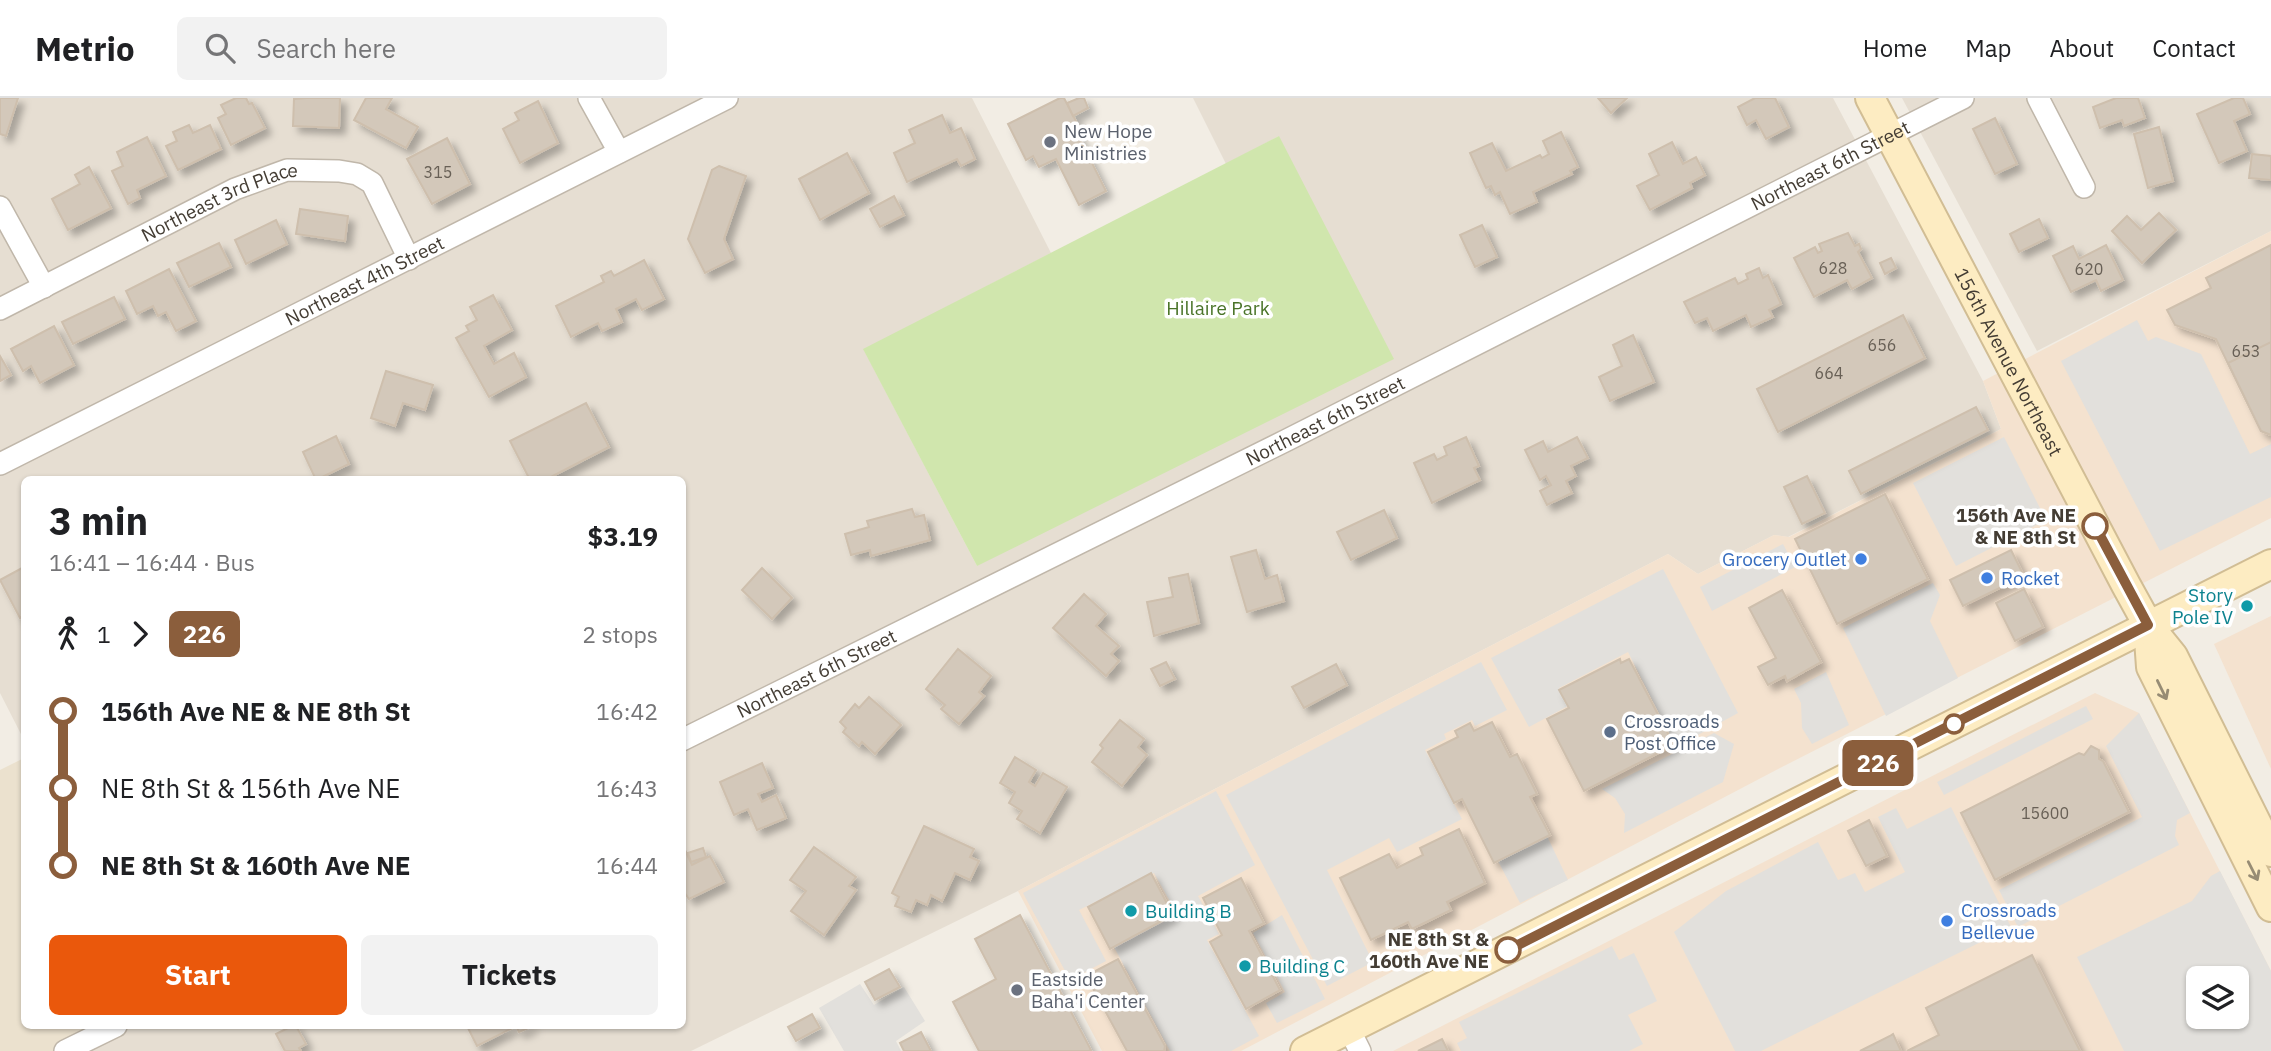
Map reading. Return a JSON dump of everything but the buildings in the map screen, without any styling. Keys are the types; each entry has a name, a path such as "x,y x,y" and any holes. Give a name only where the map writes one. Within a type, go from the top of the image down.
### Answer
{"main road":[{"name":"156th Avenue Northeast","path":"1870,98 2148,625 2173,656 2271,852"},
{"path":"1305,1051 1355,1040 2148,625 2271,564"},
{"name":"156th Avenue Northeast","path":"2148,625 2151,667 2271,907"}],"street":[{"path":"589,98 619,152"},
{"name":"Northeast 4th Street","path":"0,464 727,98"},
{"name":"Northeast 6th Street","path":"686,738 1300,433 1963,98"},
{"path":"2038,98 2084,187"},
{"name":"Northeast 3rd Place","path":"0,309 235,189 287,170 339,170 357,174 372,183 408,259"},
{"path":"0,207 44,287"},
{"path":"65,1051 110,1029"}],"shaded area":[{"path":"0,98 972,98 1051,253 864,350 977,566 1279,136 1226,164 1193,98 1833,98 1983,381 2001,429 1788,537 1774,535 1698,574 1668,554 1018,891 691,1051 65,1051 110,1029 686,1029 686,476 21,476 21,734 0,693"},
{"path":"1902,98 2271,98 2271,231 2037,351"},
{"path":"2271,231 2271,518 1782,767 1241,1051 1102,1051 1018,891 1668,554 1698,574 1774,535 1789,537 2001,429 1983,381"},
{"path":"2137,320 2148,341 2156,337 2201,354 2250,454 2271,444 2271,497 2160,551 2061,361"},
{"path":"2004,437 2046,520 1956,566 1913,483"},
{"path":"1783,544 1795,567 1712,611 1700,587"},
{"path":"1663,569 1738,713 1676,747 1628,652 1559,688 1568,706 1529,727 1491,658"},
{"path":"1933,583 1940,595 1930,621 1958,678 1886,716 1843,628"},
{"path":"2271,616 2271,769 2214,644"},
{"path":"1481,662 1507,710 1475,726 1472,720 1444,734 1446,739 1425,750 1462,819 1397,852 1389,838 1327,870 1373,962 1327,986 1226,795"},
{"path":"1826,672 1849,725 1812,744 1802,728 1801,703 1794,689"},
{"name":"Crossroads Bellevue","path":"2095,693 2139,713 2271,971 2271,1051 1393,1051"},
{"path":"2086,706 2093,719 1944,795 1937,782"},
{"path":"2139,713 2190,813 2177,820 2175,836 2179,845 2018,927 1999,890 2142,817 2106,746"},
{"path":"1714,733 1734,744 1723,782 1624,833 1625,814 1615,798 1602,789"},
{"path":"21,760 21,1029 110,1029 65,1051 0,1051 0,770"},
{"path":"1216,791 1255,865 1198,896 1219,934 1207,940 1259,1036 1231,1051 1170,1051 1114,947 1177,914 1154,873 1079,910 1106,961 1070,980 1023,893"},
{"path":"1951,807 2011,927 1761,1051 1735,1051 1674,932 1726,891 1818,842 1838,880 1855,873 1865,892 1905,872 1878,817 1896,808 1907,829"},
{"path":"1547,836 1568,880 1520,903 1498,861"},
{"path":"2220,871 2271,971 2271,1051 2124,1051 2077,957 2192,901 2211,876"},
{"path":"1282,915 1325,999 1277,1023 1266,1003 1285,992 1253,933"},
{"path":"1612,946 1619,960 1634,953 1657,1001 1628,1015 1643,1044 1629,1051 1461,1051 1457,1043 1467,1038 1459,1022"},
{"path":"860,984 874,1005 904,987 925,1021 896,1041 901,1051 844,1051 819,1008"}],"green space":[{"name":"Hillaire Park","path":"1279,136 1394,359 977,566 863,349"}],"bus line":[{"name":"226","path":"1508,950 2148,625 2095,526"}],"place":[{"name":"New Hope Ministries","path":"1050,142"},
{"name":"156th Ave NE & NE 8th St","path":"2095,526"},
{"name":"Grocery Outlet","path":"1861,559"},
{"name":"Rocket","path":"1987,578"},
{"name":"Story Pole IV","path":"2247,606"},
{"name":"Crossroads Post Office","path":"1610,732"},
{"name":"Building B","path":"1131,911"},
{"name":"Crossroads Bellevue","path":"1947,921"},
{"name":"NE 8th St & 160th Ave NE","path":"1508,950"},
{"name":"Building C","path":"1245,966"},
{"name":"Eastside Baha'i Center","path":"1017,990"}]}
